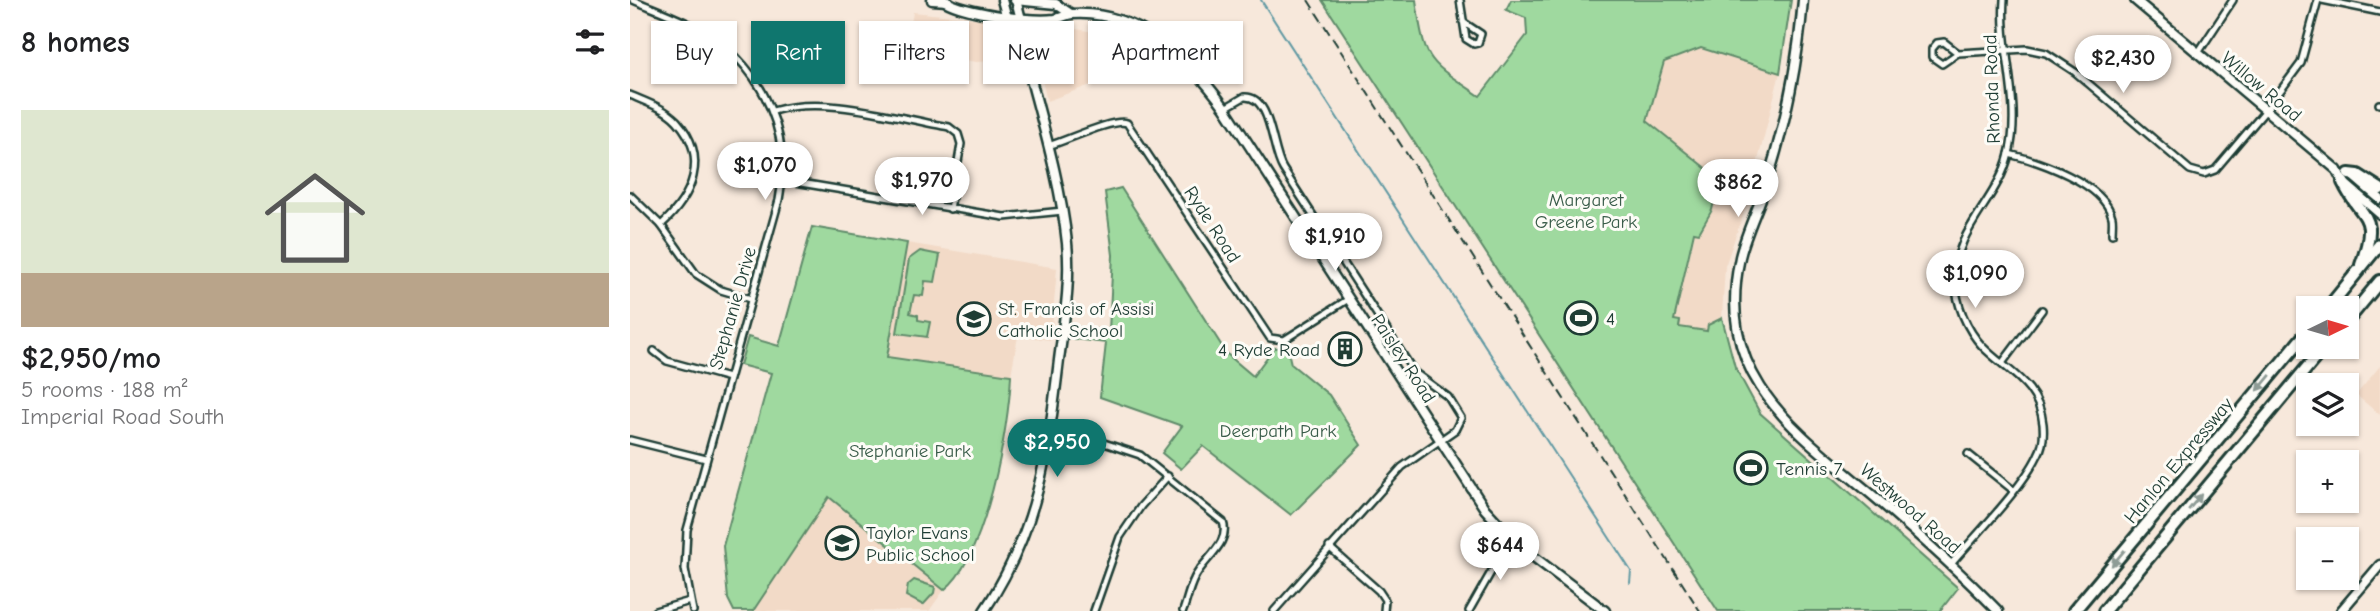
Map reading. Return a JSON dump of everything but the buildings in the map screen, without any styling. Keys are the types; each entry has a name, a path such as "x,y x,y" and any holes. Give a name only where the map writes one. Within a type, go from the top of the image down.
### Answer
{"highway":[{"path":"2361,265 2371,245 2373,226 2346,178 2358,175 2380,189"},
{"path":"2337,296 2380,244"},
{"path":"2359,307 2380,282"},
{"name":"Hanlon Expressway","path":"2074,611 2296,345"},
{"name":"Hanlon Expressway","path":"2104,611 2314,359"}],"main road":[{"name":"Paisley Road","path":"932,0 948,1 960,9 1006,15 1055,19 1071,14"},
{"path":"1002,0 1008,21"},
{"name":"Paisley Road","path":"1016,0 1056,4 1071,14 1112,20 1154,37 1192,65 1225,108 1485,509 1518,545 1605,611"},
{"path":"1016,0 1021,21"},
{"name":"Westwood Road","path":"1803,0 1792,93 1766,185 1741,254 1736,281 1735,308 1741,348 1757,385 1785,420 1952,563 1998,611"},
{"name":"Willow Road","path":"2135,0 2337,170 2380,214"},
{"path":"984,611 1004,578 1030,522 1050,435 1068,280 1063,211 1032,84"},
{"name":"Willow Road","path":"2346,178 2380,199"},
{"path":"2340,611 2380,565"}],"street":[{"name":"Stephanie Drive","path":"633,0 688,24 744,63 773,111 779,131 783,180 685,541 684,569 693,611"},
{"path":"1460,0 1463,22"},
{"name":"Rhonda Road","path":"1952,563 2038,457 2043,433 2041,409 2027,383 1983,346 1968,326 1956,298 1955,277 1961,243 1991,195 2009,154 2012,131 2004,0"},
{"path":"2198,53 2233,0"},
{"path":"1958,53 1944,42 1937,43 1932,49 1932,57 1942,64 1958,53 2006,50 2046,53 2062,62 2197,174 2215,170 2301,64 2320,0 2380,12"},
{"path":"630,95 662,109 677,121 690,140 694,178 684,201 661,225"},
{"path":"1225,108 1244,97 1256,99 1261,104 1269,122 1278,161 1414,372 1457,407 1460,425 1410,459 1274,611"},
{"path":"773,111 792,105 818,105 949,127 958,134 961,144 950,209"},
{"name":"Ryde Road","path":"1048,146 1114,121 1127,123 1270,338 1284,340 1347,300"},
{"path":"2009,154 2041,162 2083,185 2100,199 2112,215 2112,234"},
{"path":"783,180 1004,217 1063,211"},
{"path":"630,195 661,225 696,274 721,290 751,299"},
{"path":"2003,362 2042,310"},
{"path":"654,351 667,360 729,378"},
{"path":"1050,435 1098,441 1140,455 1223,522 1226,529 1223,540 1194,579 1183,611"},
{"path":"630,440 706,458"},
{"path":"1968,454 2012,490"},
{"path":"1094,611 1120,537 1141,506 1168,476"},
{"path":"1477,611 1469,609 1494,568 1518,545"},
{"path":"1329,547 1380,591 1385,600 1384,611"},
{"path":"655,611 690,601"}],"shaded area":[{"path":"913,12 992,20 983,21 983,62 969,61 969,21 912,21"},
{"path":"1074,29 1088,31 1088,84 1093,84 1047,101 1043,84 1074,84"},
{"path":"1701,48 1780,73 1747,204 1725,266 1722,318 1708,325 1707,331 1679,327 1674,321 1695,232 1699,233 1712,210 1719,179 1647,121 1664,61"},
{"name":"St. Francis of Assisi Catholic School","path":"907,243 1057,268 1051,340 1018,336 1011,375 887,358"},
{"path":"2380,366 2380,415 2359,398 2359,391"},
{"name":"Taylor Evans Public School","path":"829,496 944,590 929,611 753,611"}],"green space":[{"name":"Margaret Greene Park","path":"1322,0 1416,0 1422,37 1432,59 1449,75 1480,96 1527,35 1526,18 1506,10 1511,0 1791,0 1780,73 1701,48 1664,62 1647,121 1719,179 1712,210 1699,233 1694,232 1674,320 1680,321 1679,327 1707,331 1708,325 1722,318 1735,367 1760,413 1958,588 1940,611 1718,611"},
{"name":"Deerpath Park","path":"1121,188 1227,354 1253,376 1274,348 1287,347 1291,364 1329,395 1361,445 1291,515 1203,446 1181,469 1162,453 1182,426 1100,397 1106,343 1074,339 1076,327 1109,331 1113,255 1105,192"},
{"name":"Stephanie Park","path":"812,227 907,243 887,357 1011,375 1000,457 983,522 972,550 959,574 944,590 829,497 753,611 734,611 728,599 723,546 771,373 740,365 748,337 779,346"},
{"path":"920,251 940,255 935,282 925,281 923,296 914,295 910,313 918,315 918,320 930,322 927,337 897,333 909,259"},
{"path":"914,580 935,587 934,593 923,605 906,596 908,585"}],"waterway":[{"path":"1261,0 1631,571 1630,583"}],"railway":[{"path":"1308,0 1700,611"}],"place":[{"name":"4","path":"1581,318"},
{"name":"St. Francis of Assisi Catholic School","path":"974,319"},
{"name":"4 Ryde Road","path":"1345,349"},
{"name":"Tennis 7","path":"1751,468"},
{"name":"Taylor Evans Public School","path":"842,543"}]}
